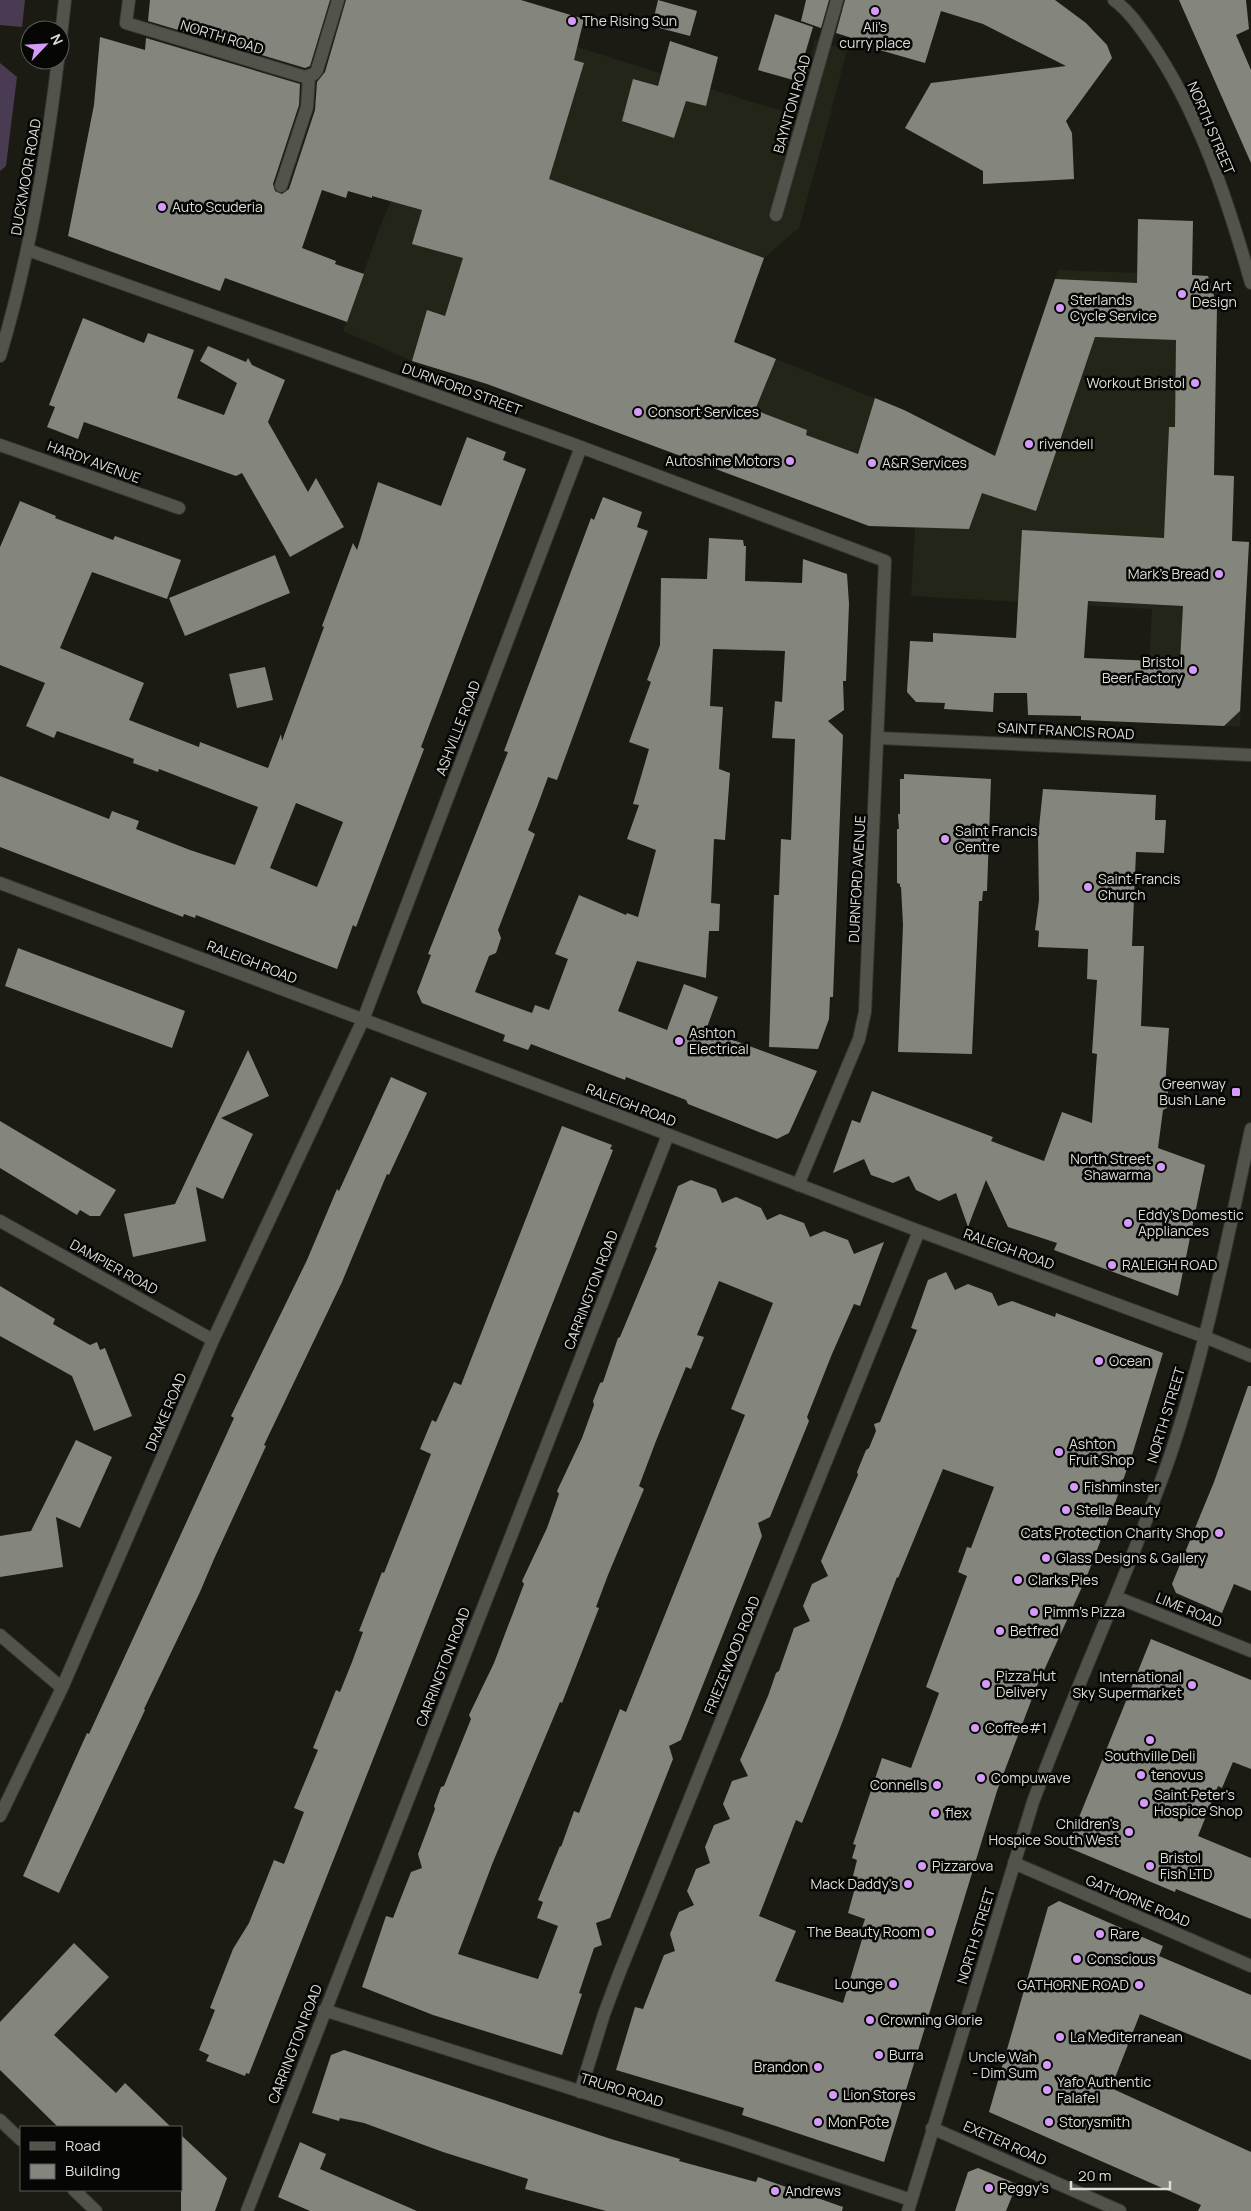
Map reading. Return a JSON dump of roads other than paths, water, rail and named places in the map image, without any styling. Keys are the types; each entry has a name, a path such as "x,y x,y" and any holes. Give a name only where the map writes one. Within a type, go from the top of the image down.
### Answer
{"street":[{"path":"63,20 65,0"},
{"name":"NORTH ROAD","path":"129,0 126,23 300,76 310,76"},
{"path":"281,186 307,107 310,76 317,70 338,0"},
{"name":"BAYNTON ROAD","path":"776,215 837,0"},
{"name":"NORTH STREET","path":"1114,0 1137,24 1155,49 1185,102 1224,198 1251,283"},
{"name":"DUCKMOOR ROAD","path":"0,356 28,250 45,160 57,70"},
{"name":"DURNFORD STREET","path":"28,250 581,447 885,561"},
{"name":"HARDY AVENUE","path":"0,444 179,508"},
{"name":"ASHVILLE ROAD","path":"363,1020 581,447"},
{"name":"DURNFORD AVENUE","path":"798,1185 859,1039 863,1025 879,738 885,561"},
{"name":"SAINT FRANCIS ROAD","path":"879,738 1251,755"},
{"name":"RALEIGH ROAD","path":"0,883 919,1231 1205,1337 1251,1356"},
{"name":"DRAKE ROAD","path":"0,1816 62,1688 213,1340 363,1020"},
{"name":"NORTH STREET","path":"909,2205 1032,1802 1055,1742 1116,1598 1168,1462 1205,1337 1251,1129"},
{"name":"CARRINGTON ROAD","path":"249,2210 324,2010 668,1135"},
{"name":"DAMPIER ROAD","path":"0,1220 213,1340"},
{"name":"FRIEZEWOOD ROAD","path":"580,2092 604,2014 619,1974 919,1231"},
{"name":"LIME ROAD","path":"1116,1598 1251,1651"},
{"path":"0,1635 62,1688"},
{"name":"GATHORNE ROAD","path":"1014,1863 1251,1966"},
{"name":"TRURO ROAD","path":"324,2010 730,2139 909,2205"},
{"path":"0,2120 20,2139"},
{"name":"EXETER ROAD","path":"932,2128 1120,2211"},
{"path":"75,2191 96,2211"}],"place":[{"name":"Ali's curry place","path":"875,11"},
{"name":"The Rising Sun","path":"572,21"},
{"name":"Auto Scuderia","path":"162,207"},
{"name":"Ad Art Design","path":"1182,294"},
{"name":"Sterlands Cycle Service","path":"1060,308"},
{"name":"Workout Bristol","path":"1195,383"},
{"name":"Consort Services","path":"638,412"},
{"name":"rivendell","path":"1029,444"},
{"name":"Autoshine Motors","path":"790,461"},
{"name":"A&R Services","path":"872,463"},
{"name":"Mark's Bread","path":"1219,574"},
{"name":"Bristol Beer Factory","path":"1193,670"},
{"name":"Saint Francis Centre","path":"945,839"},
{"name":"Saint Francis Church","path":"1088,887"},
{"name":"Ashton Electrical","path":"679,1041"},
{"name":"Greenway Bush Lane","path":"1236,1092"},
{"name":"North Street Shawarma","path":"1161,1167"},
{"name":"Eddy's Domestic Appliances","path":"1128,1223"},
{"name":"RALEIGH ROAD","path":"1112,1265"},
{"name":"Ocean","path":"1099,1361"},
{"name":"Ashton Fruit Shop","path":"1059,1452"},
{"name":"Fishminster","path":"1074,1487"},
{"name":"Stella Beauty","path":"1066,1510"},
{"name":"Cats Protection Charity Shop","path":"1219,1533"},
{"name":"Glass Designs & Gallery","path":"1046,1558"},
{"name":"Clarks Pies","path":"1018,1580"},
{"name":"Pimm's Pizza","path":"1034,1612"},
{"name":"Betfred","path":"1000,1631"},
{"name":"Pizza Hut Delivery","path":"986,1684"},
{"name":"International Sky Supermarket","path":"1192,1685"},
{"name":"Coffee#1","path":"975,1728"},
{"name":"Southville Deli","path":"1150,1740"},
{"name":"tenovus","path":"1141,1775"},
{"name":"Compuwave","path":"981,1778"},
{"name":"Connells","path":"937,1785"},
{"name":"Saint Peter's Hospice Shop","path":"1144,1803"},
{"name":"flex","path":"935,1813"},
{"name":"Children's Hospice South West","path":"1129,1832"},
{"name":"Pizzarova","path":"922,1866"},
{"name":"Bristol Fish LTD","path":"1150,1866"},
{"name":"Mack Daddy's","path":"908,1884"},
{"name":"The Beauty Room","path":"930,1932"},
{"name":"Rare","path":"1100,1934"},
{"name":"Conscious","path":"1077,1959"},
{"name":"Lounge","path":"893,1984"},
{"name":"GATHORNE ROAD","path":"1139,1985"},
{"name":"Crowning Glorie","path":"870,2020"},
{"name":"La Mediterranean","path":"1060,2037"},
{"name":"Burra","path":"879,2055"},
{"name":"Uncle Wah - Dim Sum","path":"1047,2065"},
{"name":"Brandon","path":"818,2067"},
{"name":"Yafo Authentic Falafel","path":"1047,2090"},
{"name":"Lion Stores","path":"833,2095"},
{"name":"Mon Pote","path":"818,2122"},
{"name":"Storysmith","path":"1049,2122"},
{"name":"Peggy's","path":"989,2188"},
{"name":"Andrews","path":"775,2191"}]}
